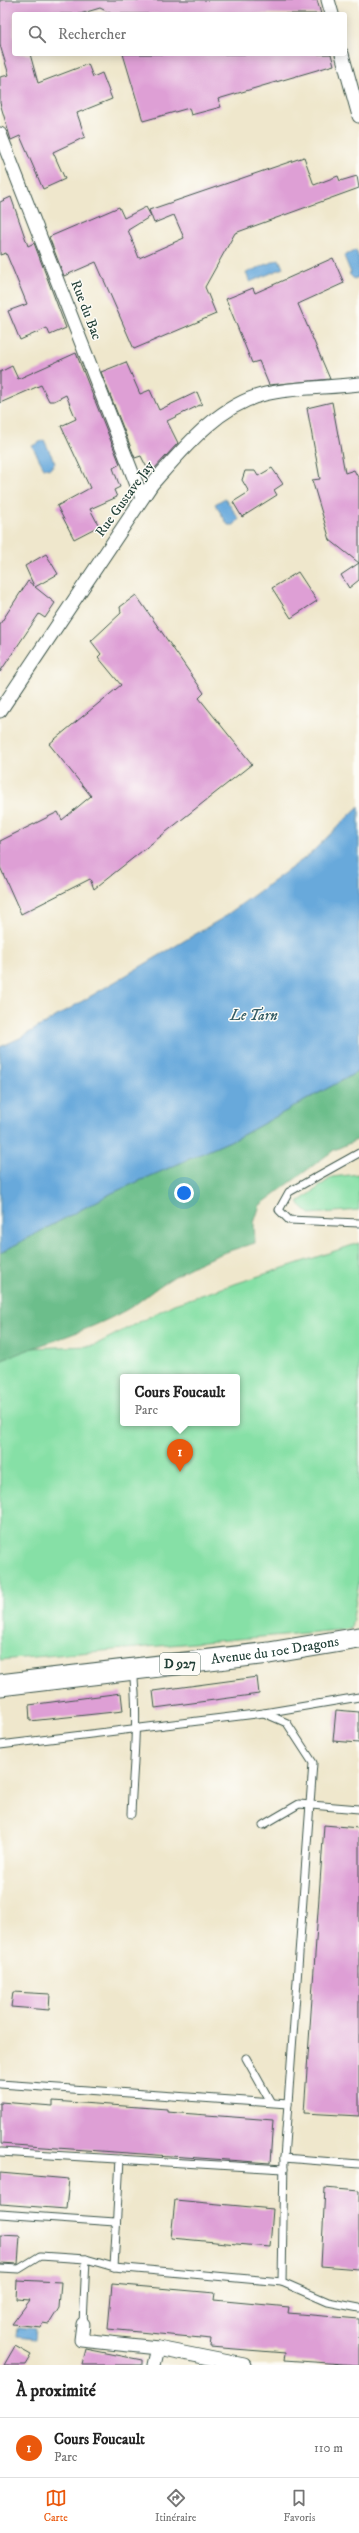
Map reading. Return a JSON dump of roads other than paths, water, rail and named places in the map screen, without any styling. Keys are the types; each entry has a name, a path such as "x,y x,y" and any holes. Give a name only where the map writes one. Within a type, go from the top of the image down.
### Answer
{"main road":[{"name":"Avenue du 10e Dragons","path":"0,1685 269,1653 359,1638"}],"street":[{"path":"328,0 331,12"},
{"path":"343,56 358,112"},
{"name":"Rue du Bac","path":"0,134 142,498"},
{"name":"Rue Gustave Jay","path":"0,711 142,498 179,454 230,409 263,394 282,390 359,384"},
{"path":"83,2324 81,2340 158,2348 244,2365"},
{"path":"154,2365 158,2348"}],"lane":[{"path":"359,1153 289,1192 279,1210 289,1220 359,1223"},
{"path":"130,1814 136,1728 136,1692 132,1669"},
{"path":"0,1745 264,1713 359,1697"},
{"path":"264,1713 287,1723 313,1763 284,2158 282,2282"},
{"path":"263,1825 299,1804 359,1809"},
{"path":"246,2058 270,2101"},
{"path":"0,2084 270,2101 288,2104"},
{"path":"0,2152 284,2169"},
{"path":"284,2158 359,2164"},
{"path":"114,2267 115,2222 120,2159"},
{"path":"0,2214 115,2222"},
{"path":"0,2268 19,2269 40,2256 86,2259 114,2267 282,2282 328,2302 359,2308"},
{"path":"83,2324 86,2259"}],"water":[{"path":"356,250 359,258 359,277 354,279 349,274 351,273 344,256"},
{"path":"279,259 283,268 250,282 246,273"},
{"path":"44,440 55,463 50,469 44,468 32,446"},
{"path":"225,498 239,519 234,525 228,525 215,504"},
{"name":"Le Tarn","path":"359,806 359,1071 237,1138 112,1193 0,1253 0,1047 20,1038 221,919 309,855"},
{"path":"18,2327 36,2329 35,2339 17,2337"}],"place":[{"name":"Cours Foucault","path":"180,1472"}]}
